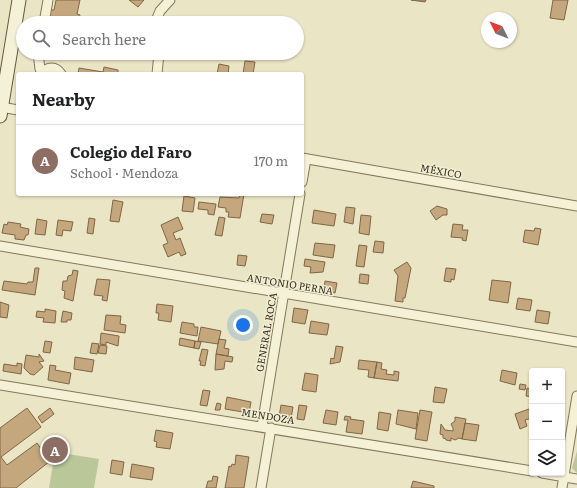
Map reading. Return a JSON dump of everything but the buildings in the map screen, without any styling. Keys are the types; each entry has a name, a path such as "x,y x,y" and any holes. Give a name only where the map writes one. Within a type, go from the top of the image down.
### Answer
{"main road":[{"path":"16,16 19,0"},
{"path":"1,112 16,19"}],"street":[{"path":"45,16 48,0"},
{"path":"158,16 170,0"},
{"path":"39,60 40,69 42,72"},
{"path":"157,72 158,60"},
{"path":"45,72 53,67 60,72"},
{"path":"1,112 16,110"},
{"name":"MÉXICO","path":"304,158 577,206"},
{"name":"GENERAL ROCA","path":"262,426 300,196"},
{"name":"ANTONIO PERNA","path":"0,246 577,342"},
{"name":"MENDOZA","path":"0,385 262,426 529,471"},
{"path":"565,472 574,440 577,396"},
{"path":"261,488 272,428"},
{"path":"562,488 564,476 577,479"}],"green space":[{"path":"577,451 577,473 572,468"},
{"path":"55,452 99,459 94,488 49,488"}],"place":[{"name":"Colegio del Faro","path":"55,450"}]}
